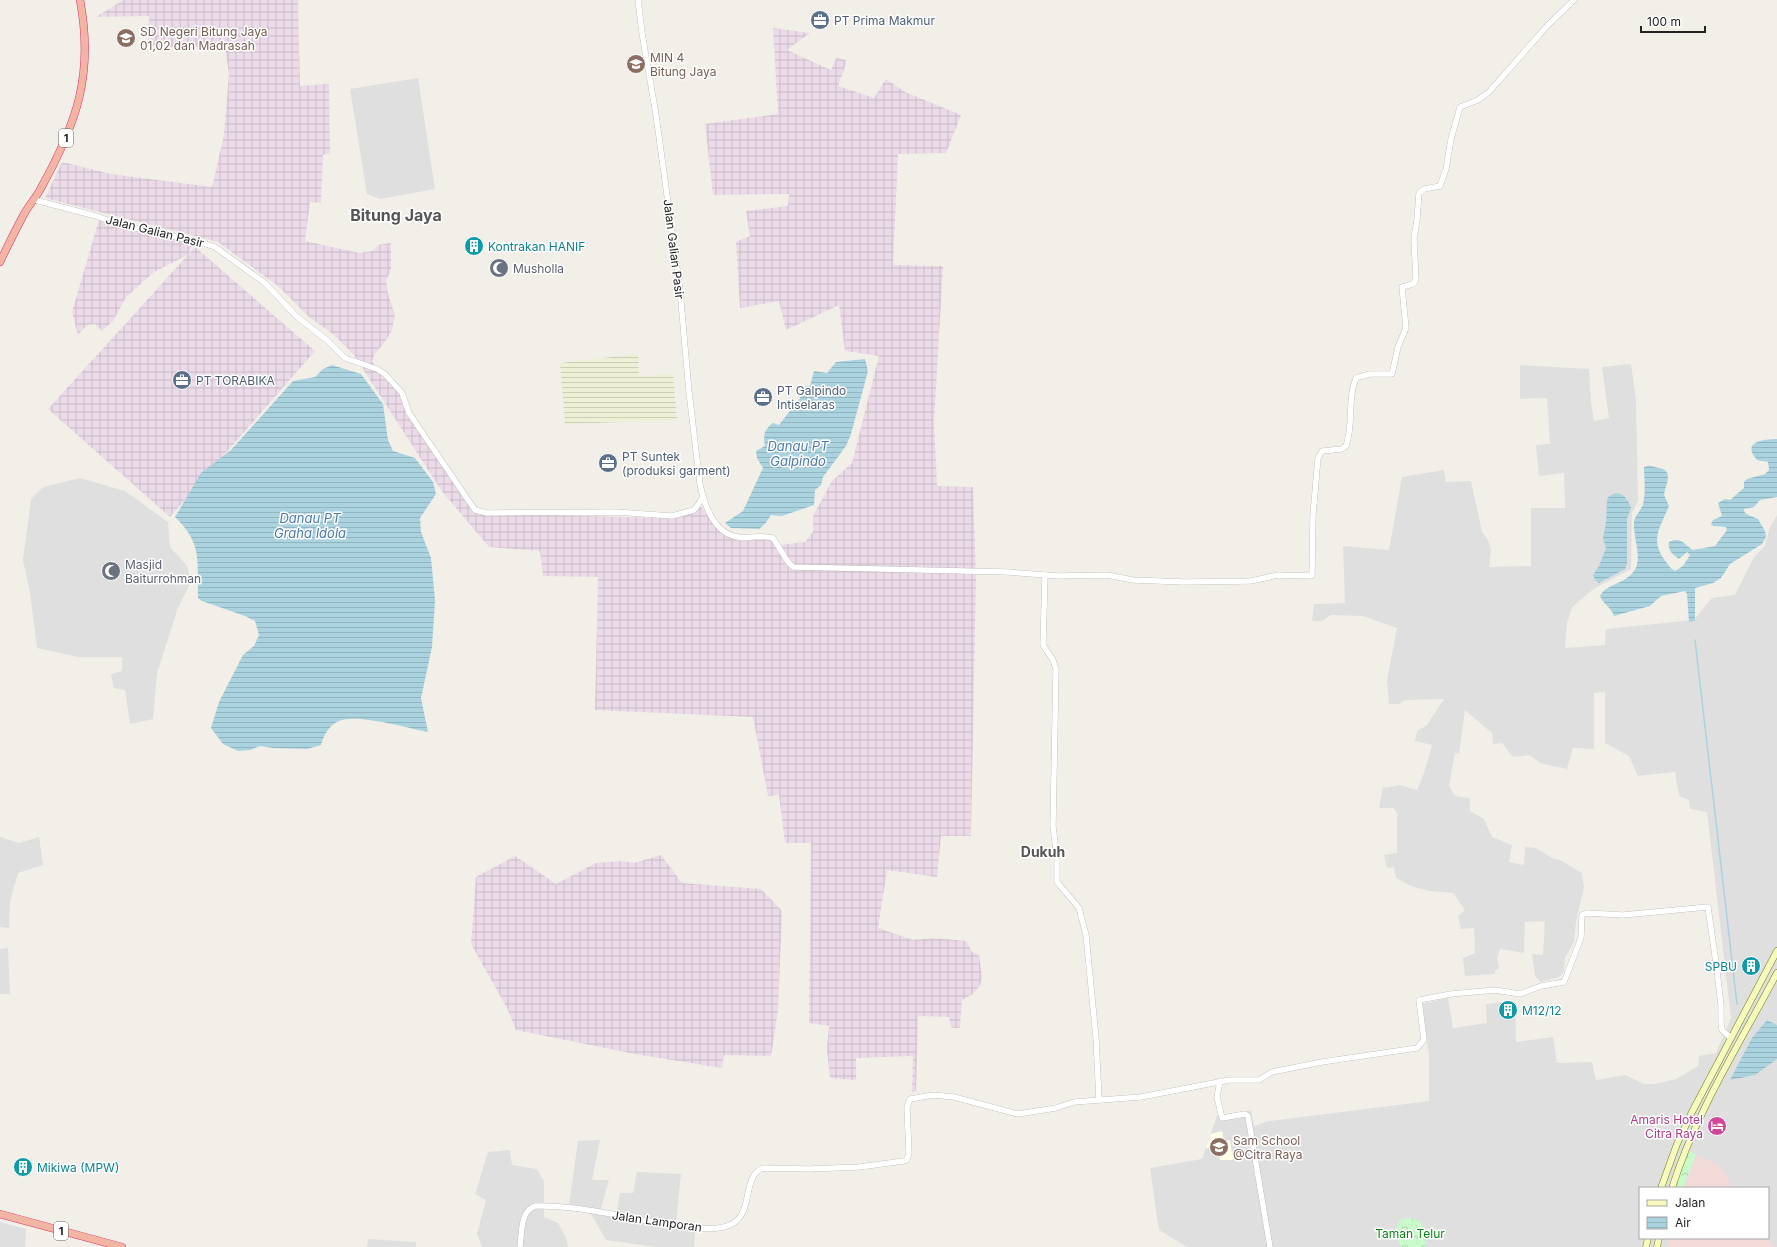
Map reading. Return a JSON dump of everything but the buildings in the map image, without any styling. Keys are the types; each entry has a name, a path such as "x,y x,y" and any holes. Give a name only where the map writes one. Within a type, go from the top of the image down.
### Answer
{"highway":[{"name":"1","path":"0,262 24,215 58,158 77,105 83,82 86,46 80,0"},
{"name":"1","path":"0,1214 122,1247"}],"main road":[{"path":"1661,1187 1680,1136 1731,1038 1774,962 1777,951"},
{"path":"1672,1187 1679,1164 1732,1055 1777,973"},
{"path":"1702,1095 1710,1100"}],"street":[{"name":"Jalan Galian Pasir","path":"638,0 656,115 680,290 692,426 702,499 712,518 721,529 733,536 773,538 788,562 793,567 914,569 1045,575"},
{"path":"1574,0 1548,25 1489,92 1478,100 1460,107 1451,139 1446,169 1440,186 1424,189 1419,194 1414,238 1416,280 1413,284 1402,287 1406,328 1398,347 1392,374 1370,374 1356,378 1351,398 1350,426 1346,446 1342,449 1322,451 1318,458 1313,515 1312,576 1278,575 1251,581 1218,583 1142,581 1107,575 1045,575 1043,645 1053,660 1056,669 1053,826 1057,859 1057,882 1079,908 1086,935 1096,1038 1099,1100 1140,1096 1220,1081 1260,1080 1272,1072 1315,1063 1417,1048 1424,1040 1419,1000 1451,994 1495,990 1520,994 1541,986 1564,982 1581,938 1582,915 1587,913 1623,915 1708,906 1717,970 1722,1030 1731,1038"},
{"name":"Jalan Galian Pasir","path":"34,200 92,215 114,223 215,247 265,283 296,316 321,335 345,358 377,368 391,380 402,393 408,413 476,510 486,513 616,512 672,516 694,510 702,499"},
{"path":"1220,1081 1218,1097 1222,1118 1246,1115 1270,1247"},
{"name":"Jalan Lamporan","path":"520,1247 524,1216 531,1208 536,1206 578,1208 675,1226 722,1227 732,1224 742,1216 753,1176 758,1169 858,1167 907,1160 909,1153 906,1107 910,1099 916,1096 933,1095 954,1097 1018,1114 1056,1108 1074,1102 1099,1100"}],"shaded area":[{"path":"123,0 298,0 300,86 329,84 330,153 323,155 321,203 310,202 305,241 359,253 373,251 378,245 391,243 391,269 386,281 388,294 395,315 392,330 375,354 372,361 379,373 400,394 404,409 471,509 481,514 666,518 702,507 715,527 732,539 742,541 769,539 778,545 805,542 813,532 813,516 832,481 852,463 879,356 845,351 839,305 786,330 779,301 740,308 736,242 750,236 746,211 788,206 789,194 713,195 705,124 778,114 773,28 810,33 787,50 831,70 837,57 847,61 838,86 874,98 886,79 905,92 961,115 946,153 898,154 893,265 943,266 934,422 937,486 973,487 976,577 971,836 941,836 937,877 887,870 878,928 913,940 934,938 966,941 972,952 979,955 982,977 980,985 973,994 962,1000 960,1028 951,1028 949,1017 918,1016 916,1091 912,1092 913,1056 856,1058 856,1080 830,1078 827,1049 829,1026 809,1023 811,843 785,843 779,795 768,796 753,717 595,710 598,577 543,576 540,551 489,547 441,490 354,355 333,334 309,317 278,286 218,242 45,198 62,162 111,174 212,187 224,135 229,74 225,47 148,47 149,16 96,17"},
{"path":"418,78 435,189 380,199 367,194 350,89"},
{"path":"99,220 120,227 193,243 188,255 154,272 126,297 113,321 102,331 95,324 87,325 78,335 72,312"},
{"name":"PT TORABIKA","path":"195,247 315,351 170,517 48,409"},
{"path":"638,354 639,377 673,373 677,420 565,424 560,363"},
{"path":"1631,364 1636,400 1638,501 1632,513 1631,569 1595,588 1572,607 1567,623 1565,648 1605,645 1606,629 1694,620 1712,598 1735,595 1754,557 1765,546 1770,527 1777,515 1777,1247 1187,1247 1159,1230 1150,1168 1202,1159 1217,1116 1251,1110 1254,1126 1269,1121 1429,1101 1429,1055 1421,1004 1448,998 1453,1028 1487,1023 1486,1004 1515,1001 1516,1042 1553,1037 1557,1063 1592,1062 1596,1080 1625,1075 1644,1084 1655,1084 1676,1079 1698,1066 1699,1056 1716,1053 1731,1018 1707,812 1690,809 1689,800 1679,796 1675,772 1638,776 1629,756 1605,743 1605,692 1594,693 1594,749 1573,748 1567,769 1540,763 1530,755 1513,757 1502,743 1493,744 1492,733 1465,710 1459,754 1455,753 1449,786 1455,796 1470,798 1470,811 1484,819 1492,837 1512,845 1509,862 1524,865 1525,847 1536,848 1582,873 1584,887 1576,922 1574,942 1565,958 1564,972 1559,977 1541,982 1535,976 1532,954 1543,955 1545,921 1525,922 1524,953 1500,949 1497,958 1499,968 1495,971 1495,974 1465,976 1463,958 1475,953 1474,928 1461,929 1458,916 1465,910 1453,893 1430,891 1411,886 1396,878 1394,867 1387,868 1384,855 1397,853 1398,814 1393,808 1379,808 1383,786 1386,788 1399,785 1417,790 1424,773 1432,745 1415,741 1417,731 1427,725 1444,699 1405,700 1399,704 1389,704 1387,680 1397,628 1363,616 1331,615 1322,621 1312,621 1314,604 1345,603 1343,546 1389,550 1402,477 1444,470 1446,482 1471,481 1482,532 1487,538 1491,549 1489,567 1531,566 1531,508 1565,508 1564,473 1539,476 1536,445 1550,444 1547,398 1520,399 1520,365 1589,369 1591,403 1594,421 1609,418 1602,367"},
{"path":"80,478 125,491 168,522 170,547 187,566 191,582 178,608 157,673 153,719 130,724 125,690 114,688 111,674 122,671 122,657 78,657 37,648 30,593 23,560 31,499 43,487"},
{"path":"0,837 19,843 39,837 43,865 18,873 10,901 9,928 0,927"},
{"path":"661,855 682,883 761,889 782,911 778,1011 771,1056 724,1055 722,1068 635,1054 516,1030 507,1008 471,944 476,877 515,856 556,884 596,863 622,861 634,863"},
{"path":"8,948 10,994 0,994 0,949"},
{"name":"Sam School @Citra Raya","path":"1222,1131 1224,1142 1230,1140 1233,1160 1220,1160 1218,1148 1206,1148 1211,1134"},
{"path":"600,1140 592,1180 609,1180 600,1212 616,1215 620,1193 633,1193 637,1172 681,1174 676,1223 695,1230 694,1247 656,1247 606,1240 591,1214 569,1205 578,1141"},
{"path":"510,1150 512,1165 537,1169 544,1181 544,1217 558,1223 566,1238 568,1247 482,1247 477,1234 486,1200 475,1194 488,1152"},
{"path":"1696,1155 1717,1164 1726,1174 1732,1187 1684,1187"},
{"path":"0,1222 26,1229 25,1247 0,1247"},
{"path":"368,1239 416,1242 416,1247 367,1247"},
{"path":"1669,1239 1769,1239 1775,1247 1667,1247"}],"green space":[{"path":"1686,1149 1696,1155 1683,1187 1672,1187"},
{"name":"Taman Telur","path":"1409,1218 1419,1220 1425,1230 1425,1247 1401,1247 1395,1232 1400,1220"}],"water":[{"name":"Danau PT Galpindo","path":"865,359 868,371 851,434 846,446 823,477 821,485 815,490 814,505 782,516 771,515 765,524 759,529 731,528 725,523 743,511 763,468 757,458 756,451 765,446 764,436 766,430 773,423 779,425 800,398 801,387 810,386 814,371 827,373 836,362"},
{"name":"Danau PT Graha Idola","path":"332,365 361,374 383,404 388,440 393,451 415,458 433,482 436,494 420,518 421,532 431,558 435,600 432,647 421,698 428,732 369,720 347,719 335,723 330,728 325,734 321,745 307,749 260,746 250,750 238,751 223,744 211,728 219,702 243,655 254,646 259,635 255,621 202,601 198,598 197,554 190,536 175,517 201,473 231,450 293,381 315,377 323,369"},
{"path":"1777,439 1777,497 1760,500 1754,507 1744,509 1746,514 1758,519 1765,531 1766,537 1762,544 1730,564 1721,578 1713,583 1695,588 1695,621 1689,622 1687,594 1685,591 1661,596 1650,606 1614,616 1600,596 1607,589 1626,579 1637,566 1638,554 1634,523 1644,500 1644,467 1650,466 1664,470 1668,475 1664,495 1669,506 1657,540 1661,554 1669,566 1675,571 1683,566 1690,555 1687,552 1679,559 1674,556 1669,548 1669,542 1673,540 1680,541 1693,550 1715,546 1727,530 1726,527 1713,526 1711,524 1713,520 1722,516 1718,503 1725,499 1730,500 1744,488 1744,482 1747,479 1765,474 1769,470 1768,462 1757,460 1751,449 1753,445 1760,441"},
{"path":"1616,493 1626,498 1631,508 1627,519 1627,564 1625,569 1599,583 1595,580 1593,575 1599,566 1606,548 1603,538 1606,523 1607,500 1609,496"},
{"path":"1767,1020 1777,1025 1777,1059 1755,1075 1730,1080 1752,1038"}],"waterway":[{"path":"1695,640 1737,1004"}],"place":[{"name":"PT Prima Makmur","path":"820,20"},
{"name":"SD Negeri Bitung Jaya 01,02 dan Madrasah","path":"126,38"},
{"name":"MIN 4 Bitung Jaya","path":"636,64"},
{"name":"Kontrakan HANIF","path":"474,246"},
{"name":"Musholla","path":"499,268"},
{"name":"PT TORABIKA","path":"182,380"},
{"name":"PT Galpindo Intiselaras","path":"763,397"},
{"name":"PT Suntek (produksi garment)","path":"608,463"},
{"name":"Masjid Baiturrohman","path":"111,571"},
{"name":"SPBU","path":"1751,966"},
{"name":"M12/12","path":"1508,1010"},
{"name":"Amaris Hotel Citra Raya","path":"1717,1126"},
{"name":"Sam School @Citra Raya","path":"1219,1147"},
{"name":"Mikiwa (MPW)","path":"23,1167"}],"district":[{"name":"Bitung Jaya","path":"396,215"},
{"name":"Dukuh","path":"1043,851"}]}
